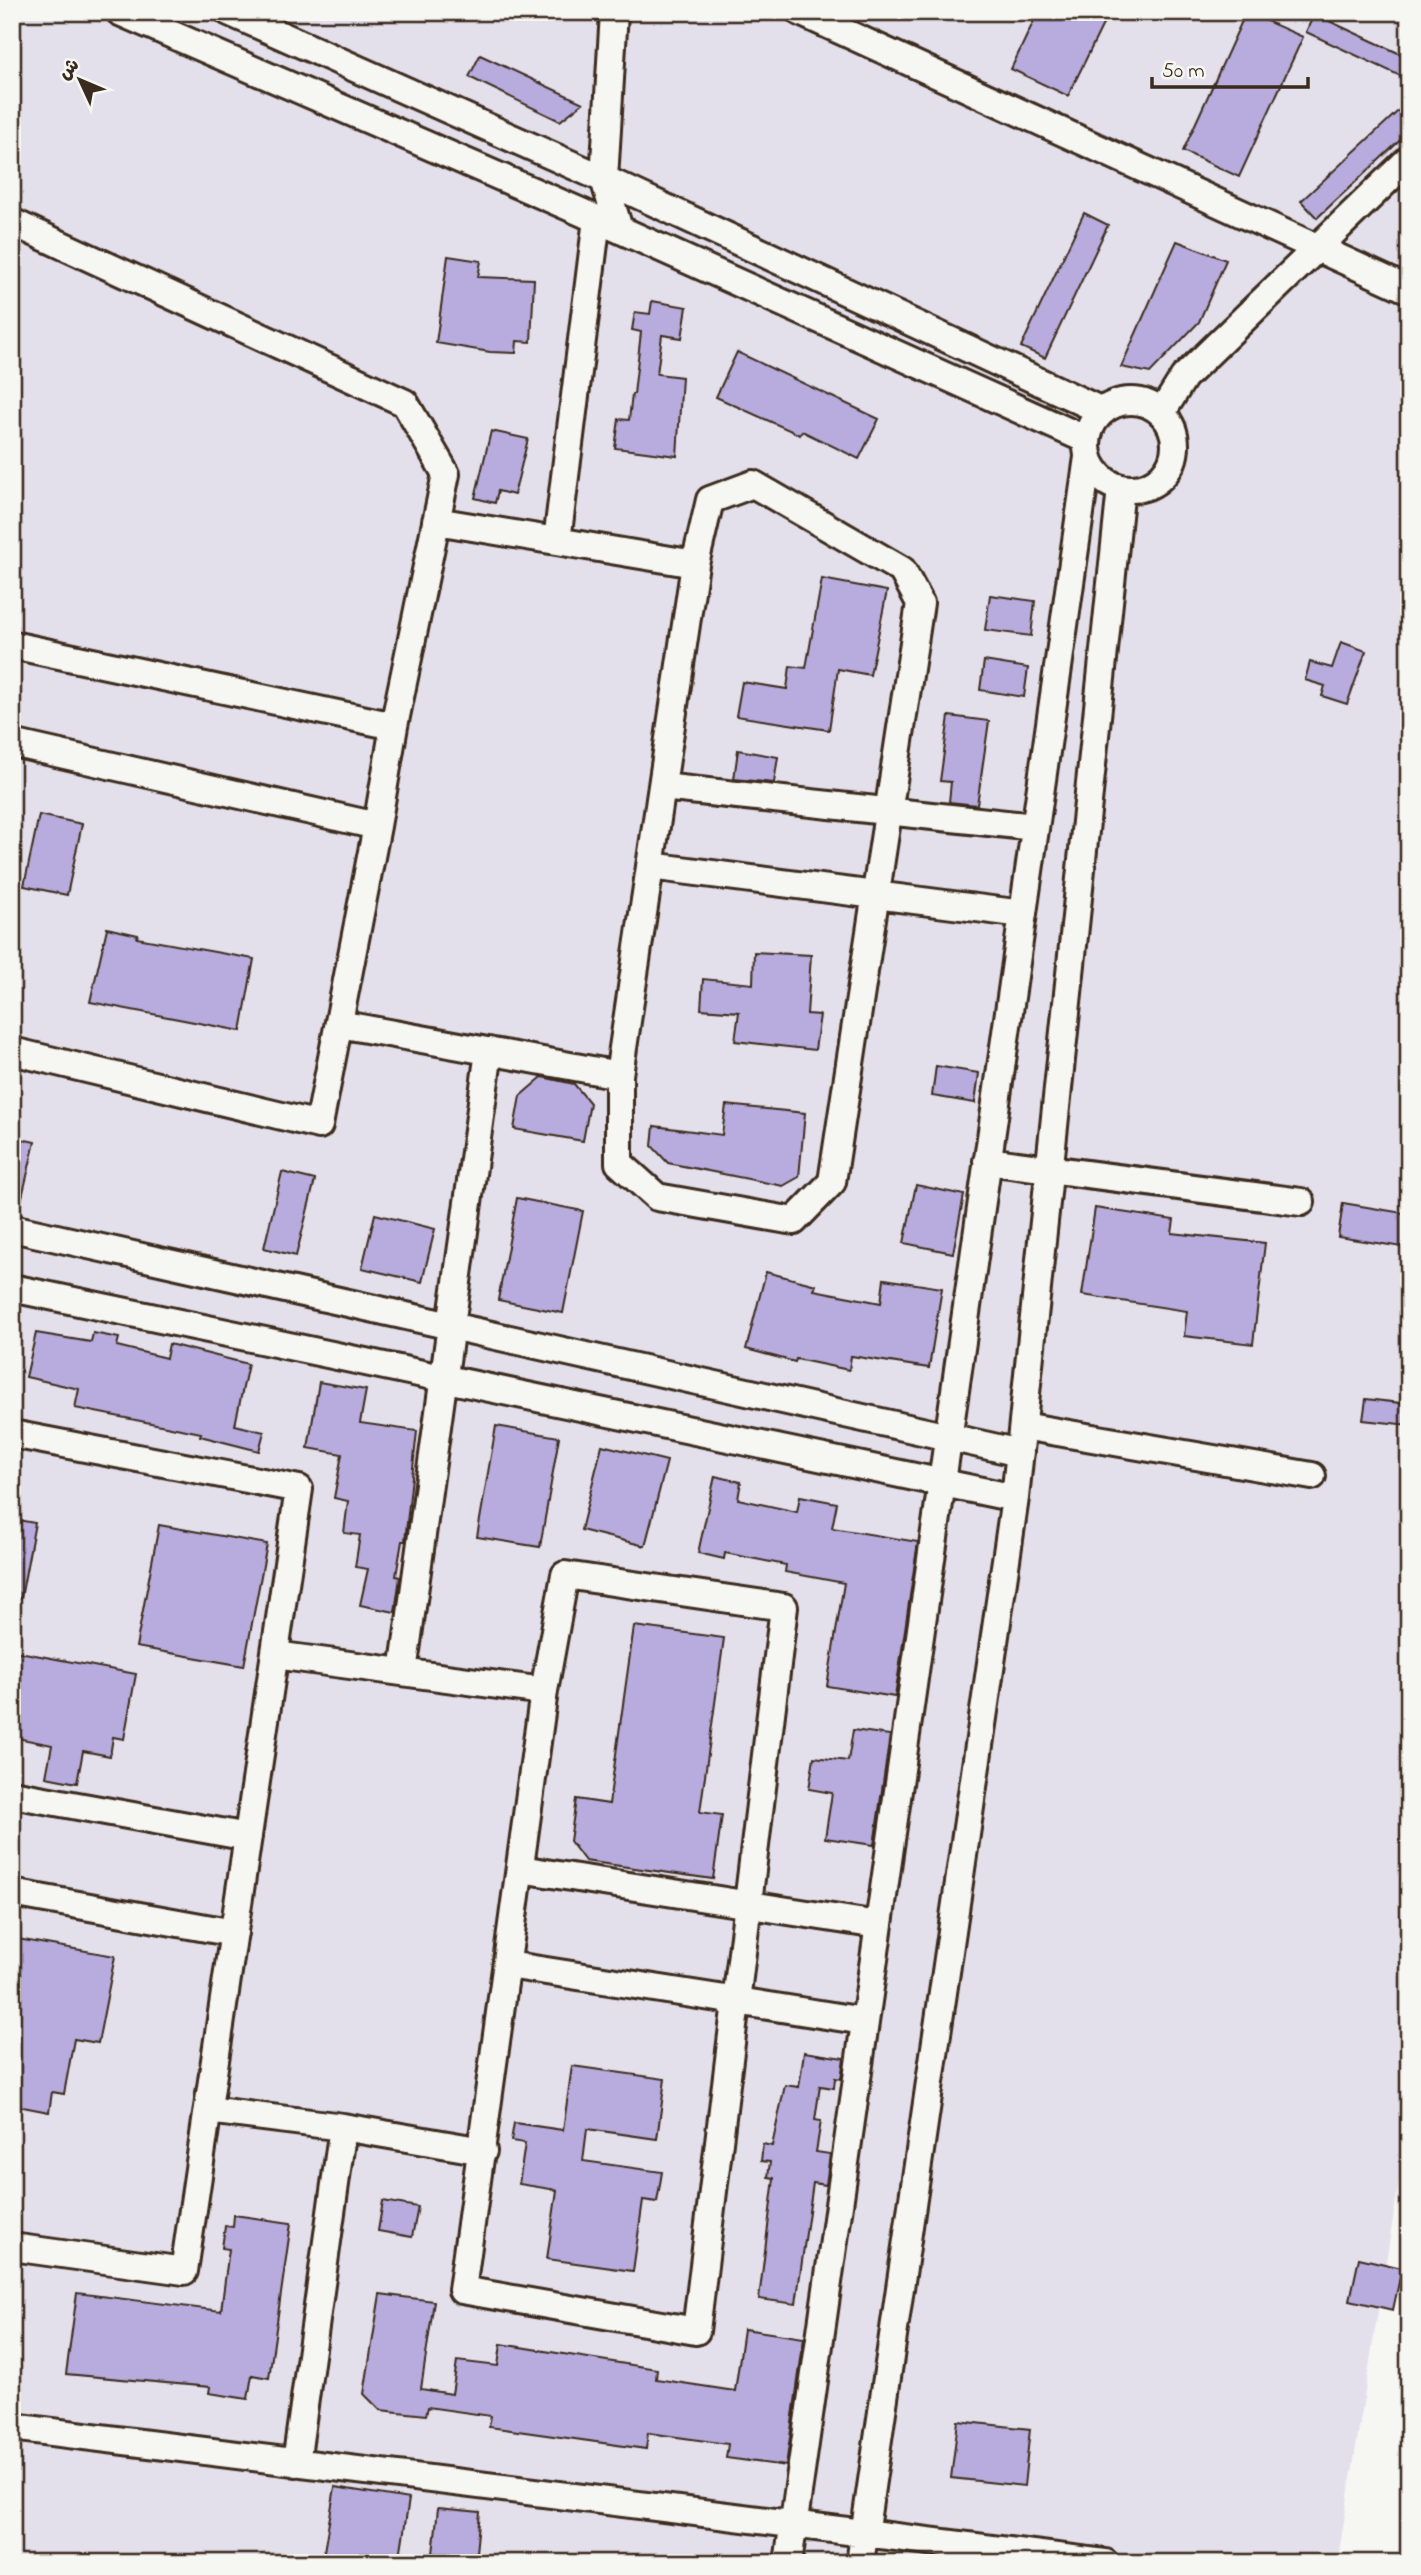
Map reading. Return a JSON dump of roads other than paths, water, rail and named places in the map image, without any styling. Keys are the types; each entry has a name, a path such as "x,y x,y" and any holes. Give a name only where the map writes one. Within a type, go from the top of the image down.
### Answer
{"street":[{"path":"120,12 599,220 1088,449 1101,476 1121,488 1136,489 1151,484 1162,476 1171,463 1175,440 1171,425 1162,412 1149,404 1130,400 1115,403 1102,411 1091,425 1088,449 1023,914 788,2563"},
{"path":"229,12 604,179 1102,411"},
{"path":"557,541 604,179 614,12"},
{"path":"800,12 1409,290"},
{"path":"1162,412 1184,377 1409,159"},
{"path":"599,220 604,179"},
{"path":"12,222 405,403 446,474 394,726 319,1125 12,1051"},
{"path":"753,484 902,569 920,603 832,1182 794,1221 657,1197 619,1163 620,1075 662,787 695,564 710,500 753,484"},
{"path":"860,2563 1015,1498 1121,488"},
{"path":"436,521 695,564"},
{"path":"12,645 394,726"},
{"path":"12,743 377,825"},
{"path":"662,787 1035,827"},
{"path":"650,866 1023,914"},
{"path":"339,1024 620,1075"},
{"path":"403,1672 489,1051"},
{"path":"987,1161 1301,1202"},
{"path":"12,1228 1020,1454"},
{"path":"12,1288 941,1485 1015,1498"},
{"path":"1023,1426 1312,1476"},
{"path":"12,1434 299,1489 184,2271 12,2247"},
{"path":"565,1575 784,1607 696,2331 462,2290 520,1869 544,1691 565,1575"},
{"path":"275,1655 544,1691"},
{"path":"12,1794 248,1837"},
{"path":"520,1869 878,1925"},
{"path":"12,1893 234,1933"},
{"path":"508,1965 864,2021"},
{"path":"208,2110 342,2127 483,2151"},
{"path":"296,2463 342,2127"},
{"path":"12,2427 1105,2563"}]}
